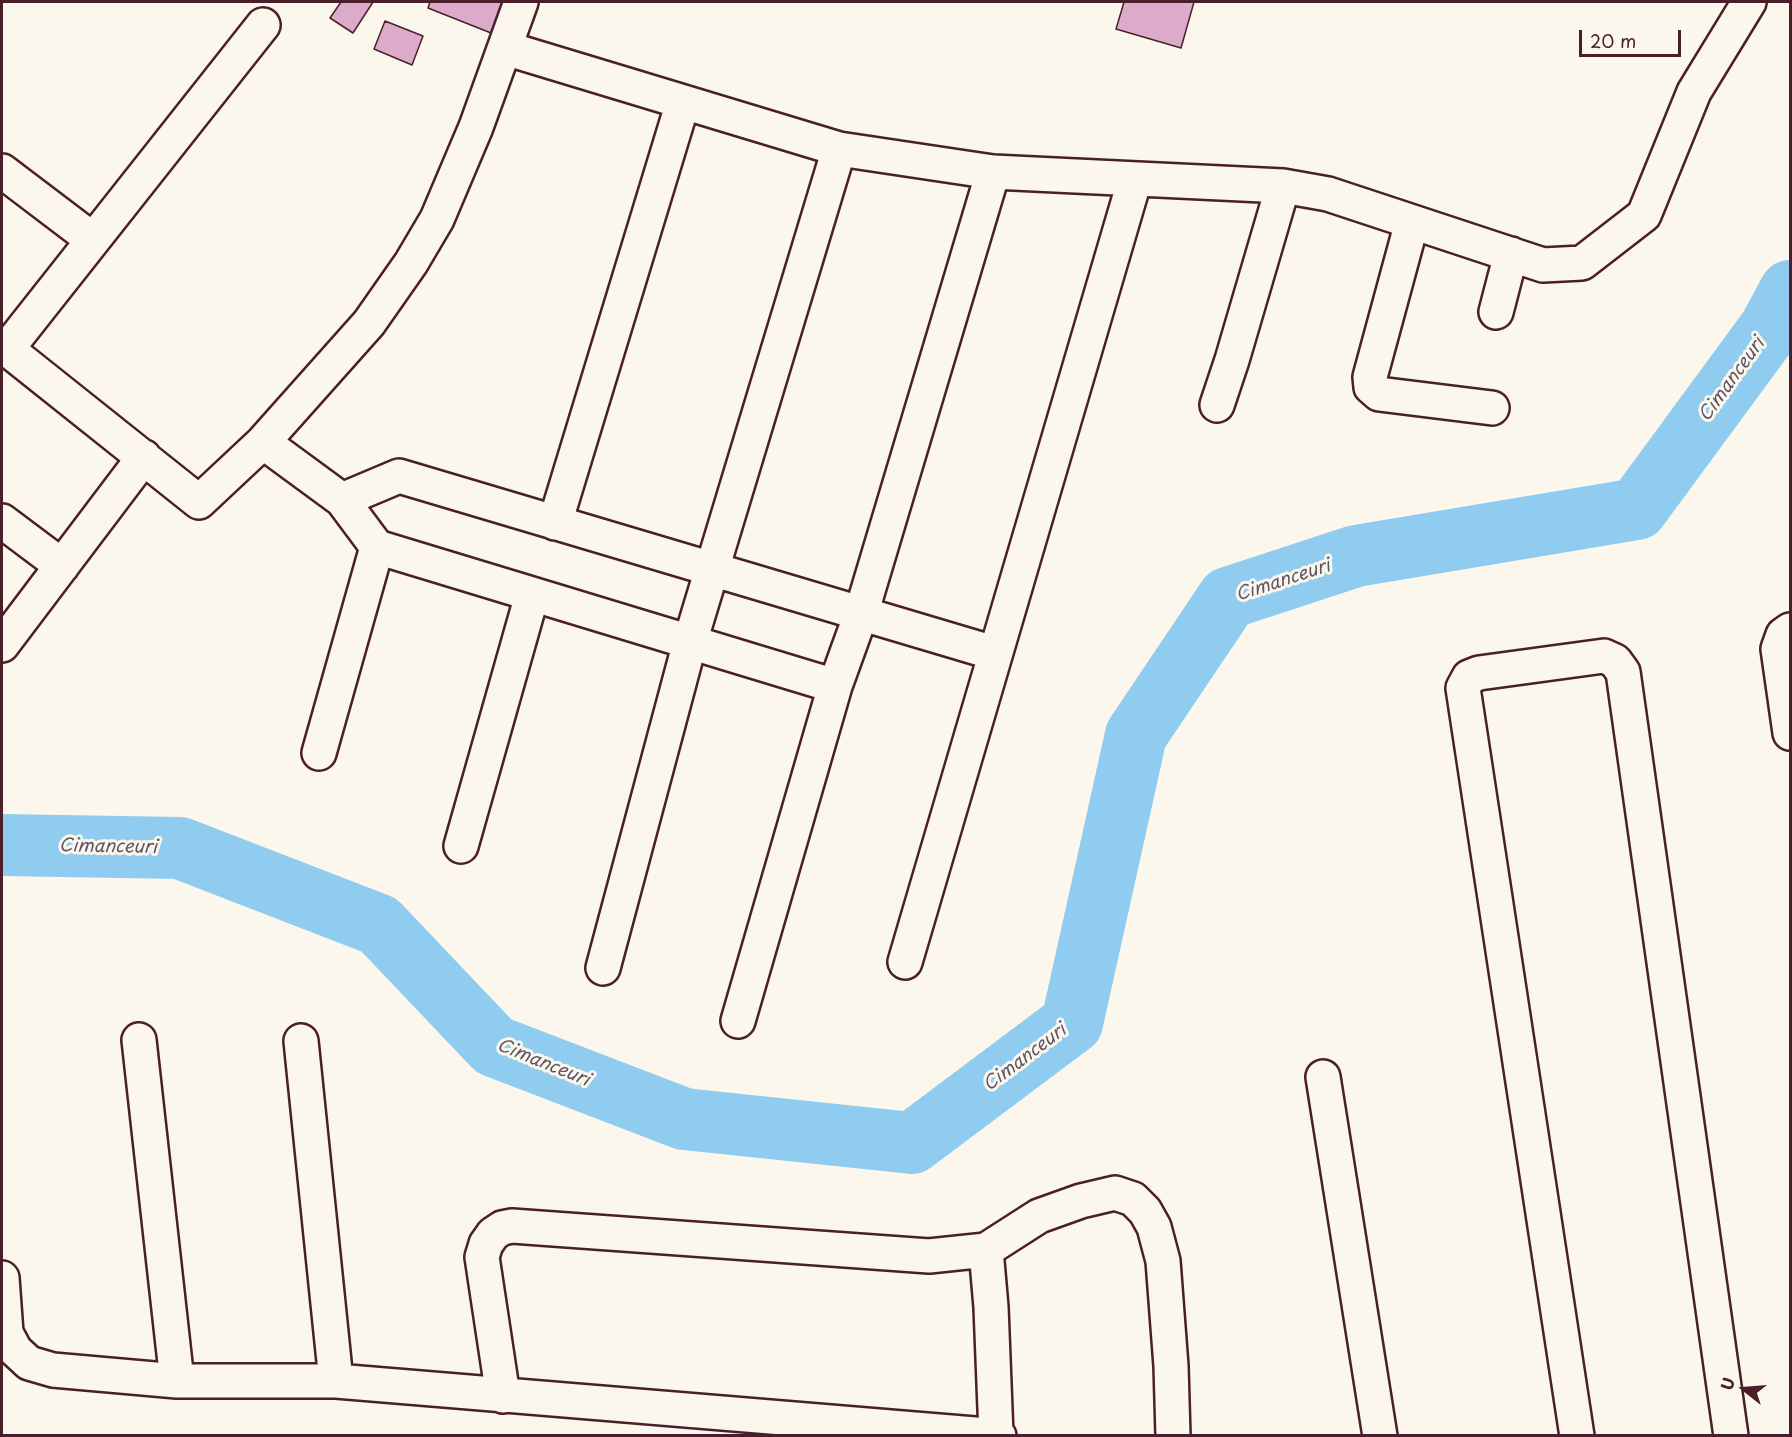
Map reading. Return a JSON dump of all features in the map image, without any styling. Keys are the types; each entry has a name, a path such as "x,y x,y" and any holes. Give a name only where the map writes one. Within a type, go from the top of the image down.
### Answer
{"street":[{"path":"263,25 93,240 4,347 199,502 262,441 369,323 411,263 437,219 476,127 521,2"},
{"path":"505,48 839,149 993,172 1283,186 1328,194 1543,265 1582,263 1644,215 1694,92 1749,2"},
{"path":"555,523 683,102"},
{"path":"603,968 711,569 839,149"},
{"path":"2,171 93,240"},
{"path":"738,1021 835,686 861,614 993,172"},
{"path":"905,962 1135,179"},
{"path":"1217,405 1283,186"},
{"path":"1412,222 1370,377 1371,387 1379,394 1492,408"},
{"path":"1496,312 1511,254"},
{"path":"262,441 342,500 377,547 835,686"},
{"path":"2,645 144,458"},
{"path":"342,500 399,476 994,653"},
{"path":"2,521 62,566"},
{"path":"319,753 377,547"},
{"path":"461,846 532,595"},
{"path":"1791,630 1783,635 1778,649 1791,733"},
{"path":"1576,1436 1463,687 1469,677 1479,673 1604,656 1615,661 1623,672 1731,1436"},
{"path":"139,1040 177,1381"},
{"path":"301,1041 336,1381"},
{"path":"1323,1077 1380,1436"},
{"path":"503,1396 482,1257 486,1244 493,1234 502,1228 512,1226 929,1256 986,1250 1039,1216 1081,1201 1115,1193 1133,1199 1145,1211 1154,1227 1163,1261 1173,1436"},
{"path":"2,1278 6,1334 15,1350 29,1363 53,1370 177,1381 336,1381 998,1435 986,1250"}],"building":[{"path":"341,2 373,2 353,33 330,18"},
{"path":"430,2 509,2 496,35 428,8"},
{"path":"1124,2 1194,2 1181,48 1116,29"},
{"path":"385,21 423,36 412,65 374,49"}],"waterway":[{"name":"Cimanceuri","path":"2,845 180,848 379,925 494,1046 684,1119 912,1143 1072,1023 1136,735 1228,598 1356,556 1637,509 1770,328 1790,291"}]}
